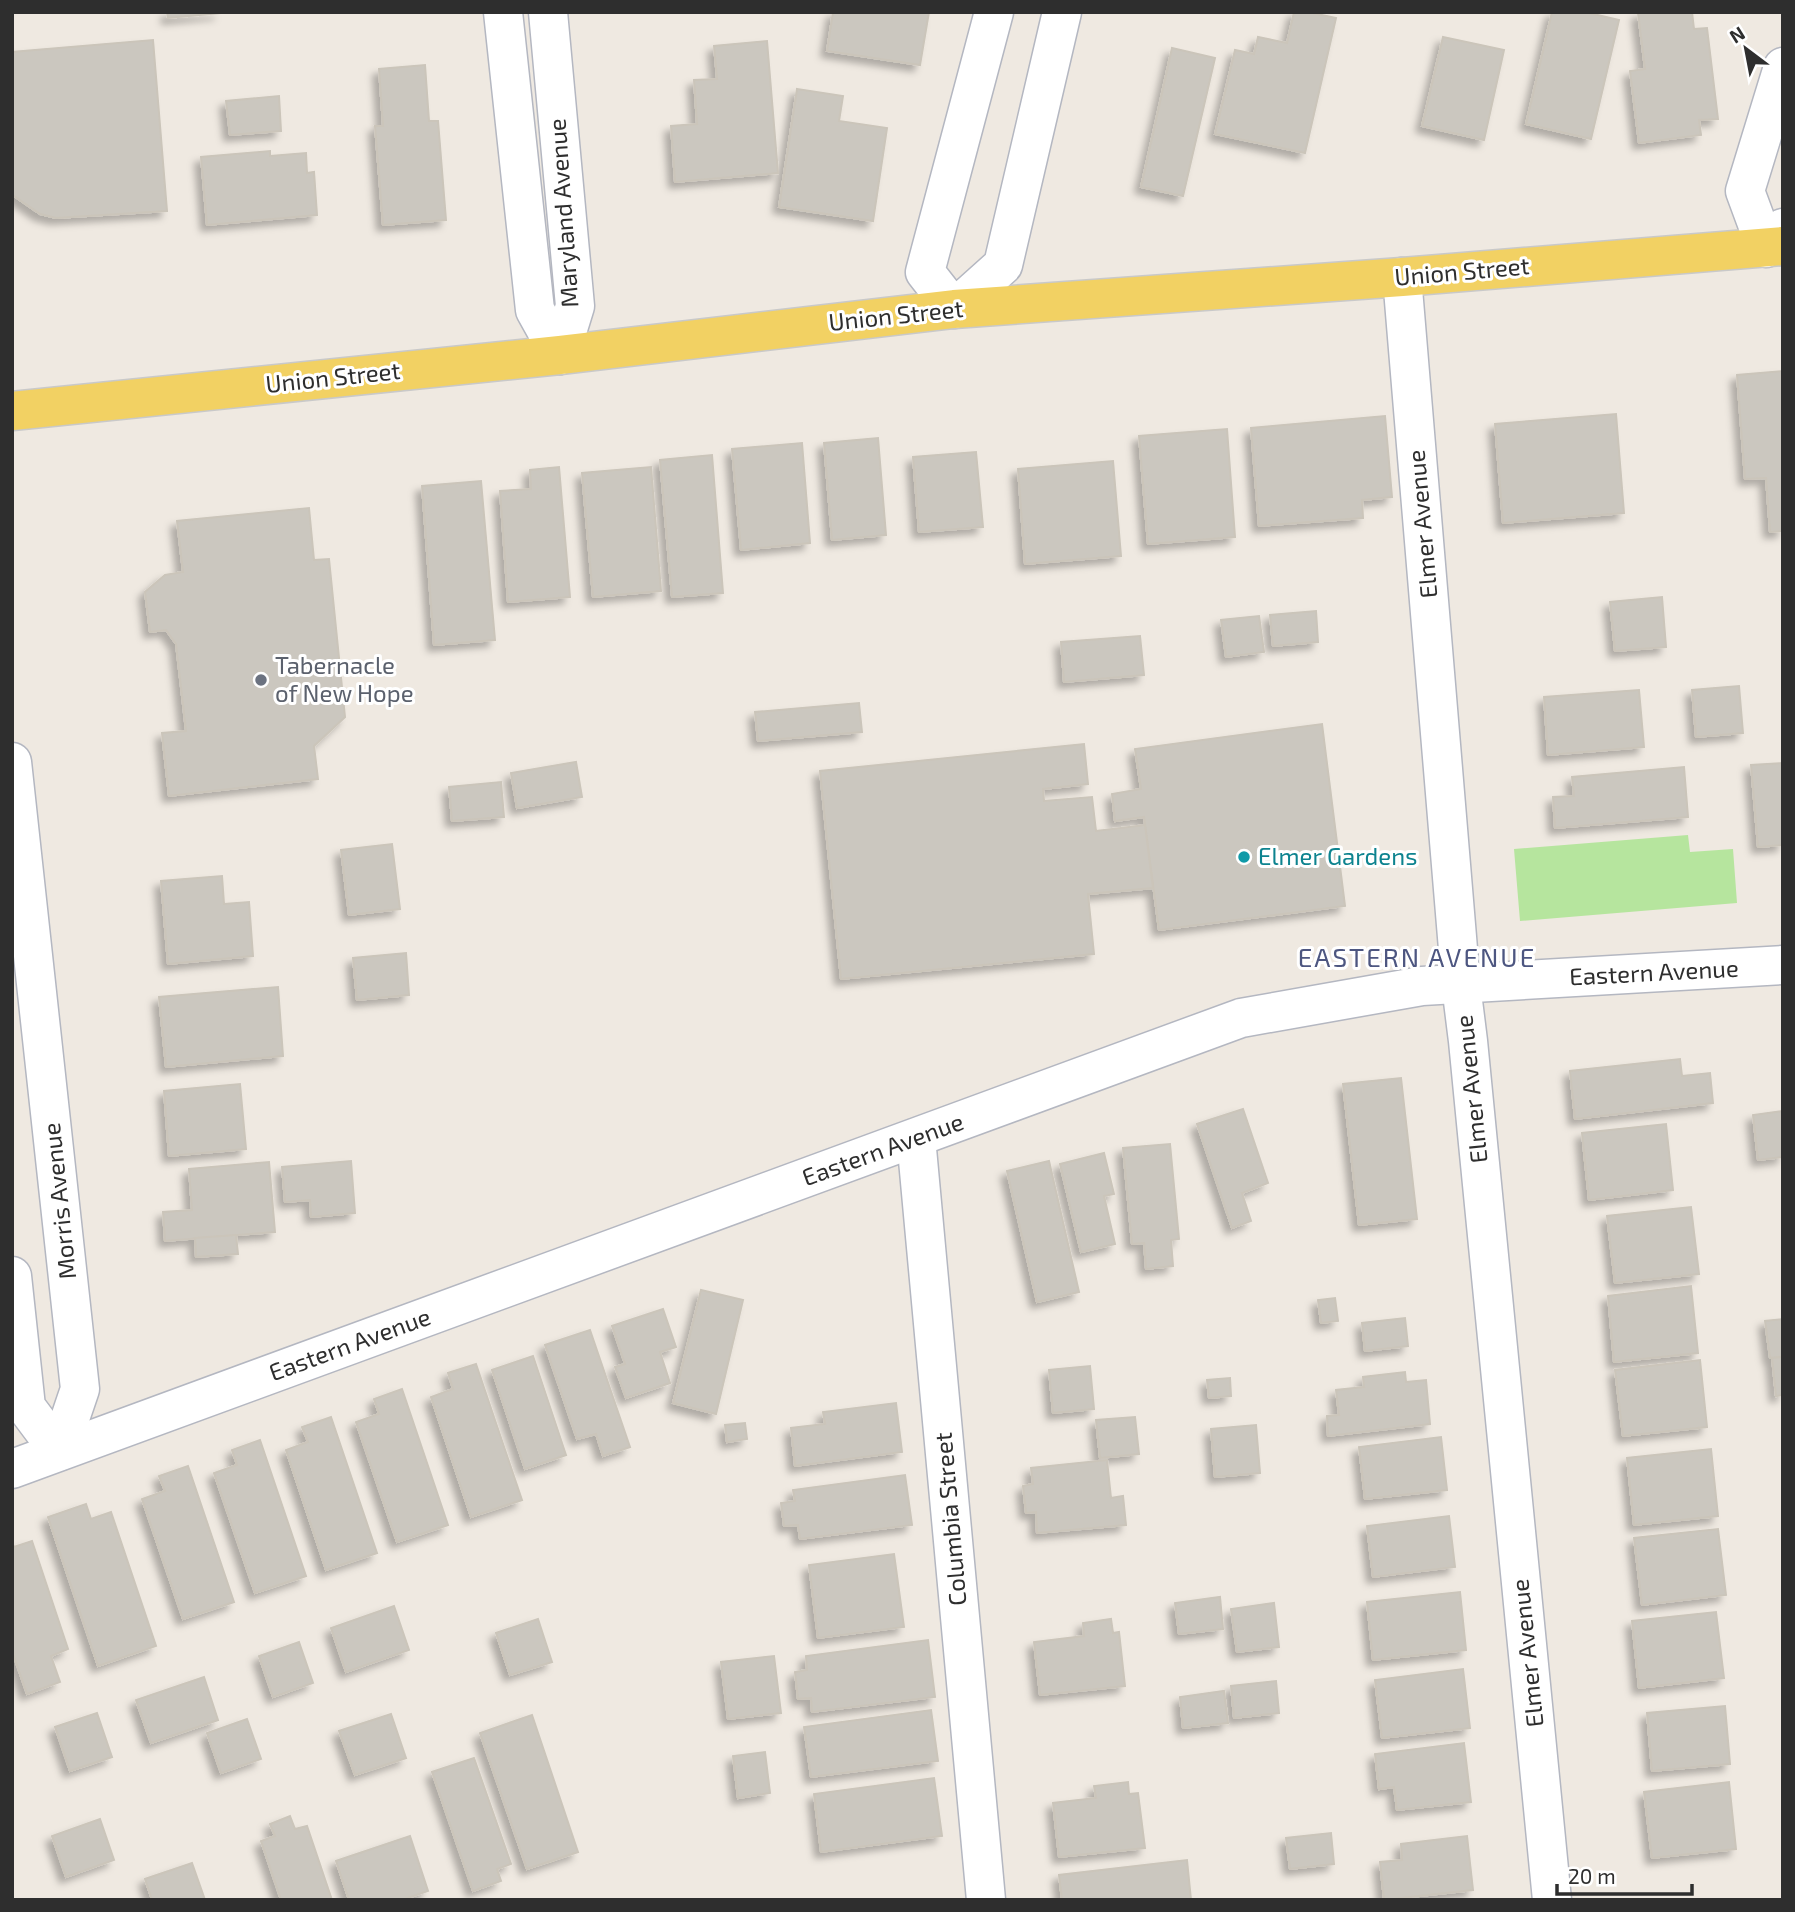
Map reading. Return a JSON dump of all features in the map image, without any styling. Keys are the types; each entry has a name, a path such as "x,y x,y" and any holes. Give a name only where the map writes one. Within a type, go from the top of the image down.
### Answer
{"main road":[{"name":"Union Street","path":"12,411 560,355 954,309 1402,277 1777,241"}],"street":[{"name":"Maryland Avenue","path":"503,12 535,310 560,355"},
{"name":"Maryland Avenue","path":"548,12 575,306 560,355"},
{"path":"993,12 925,272 954,309 1003,265 1062,12"},
{"path":"1777,241 1745,191 1783,67"},
{"name":"Elmer Avenue","path":"1402,277 1461,985 1552,1900"},
{"name":"Morris Avenue","path":"12,762 80,1389 59,1451"},
{"name":"Eastern Avenue","path":"12,1469 1241,1018 1422,986 1783,965"},
{"name":"Columbia Street","path":"916,1138 986,1900"},
{"path":"12,1276 26,1407 59,1451"}],"green space":[{"path":"1688,835 1690,852 1733,849 1737,903 1520,921 1514,849"}],"building":[{"path":"167,12 220,12 220,13 168,18"},
{"path":"833,12 929,12 920,65 827,51"},
{"path":"1294,12 1336,18 1305,153 1215,134 1235,50 1254,54 1258,37 1287,43"},
{"path":"1552,12 1585,12 1619,20 1591,139 1526,124"},
{"path":"1692,12 1694,29 1707,28 1718,119 1699,120 1701,135 1639,143 1630,71 1645,69 1638,13"},
{"path":"1443,37 1504,50 1484,140 1422,126"},
{"path":"153,40 167,211 56,218 40,214 14,196 12,52"},
{"path":"767,41 778,173 675,182 671,126 697,124 694,80 717,79 714,46"},
{"path":"1172,48 1215,58 1183,196 1141,187"},
{"path":"425,65 429,121 438,121 446,220 383,225 375,126 383,126 379,69"},
{"path":"797,89 843,96 839,121 887,128 873,221 779,207"},
{"path":"279,96 281,131 230,135 226,101"},
{"path":"270,151 270,156 306,153 307,173 314,172 317,215 207,225 201,157"},
{"path":"1783,371 1783,531 1770,532 1766,478 1745,479 1737,375"},
{"path":"1616,414 1624,513 1503,523 1495,424"},
{"path":"1385,416 1392,497 1362,500 1363,518 1259,526 1251,428"},
{"path":"1227,429 1235,537 1148,544 1139,436"},
{"path":"878,438 886,535 832,540 824,443"},
{"path":"802,443 810,543 741,550 732,449"},
{"path":"976,452 983,527 919,532 913,457"},
{"path":"712,455 723,593 672,597 660,460"},
{"path":"1113,461 1121,556 1025,564 1018,469"},
{"path":"559,467 570,597 508,602 500,491 531,489 530,470"},
{"path":"651,467 661,591 593,597 582,473"},
{"path":"481,481 495,640 434,645 422,486"},
{"name":"Tabernacle of New Hope","path":"309,508 314,560 329,559 345,717 314,746 318,779 169,796 162,733 186,731 176,644 166,630 150,632 145,592 165,575 183,572 177,521"},
{"path":"1662,597 1666,647 1615,651 1610,602"},
{"path":"1316,611 1318,642 1273,646 1270,615"},
{"path":"1259,616 1264,652 1226,657 1221,620"},
{"path":"1140,636 1144,675 1064,682 1061,642"},
{"path":"1739,686 1743,733 1696,737 1692,690"},
{"path":"1639,690 1644,747 1548,755 1544,697"},
{"path":"859,703 862,732 758,741 755,712"},
{"name":"Elmer Gardens","path":"1322,724 1345,906 1159,930 1144,817 1115,821 1112,794 1141,789 1135,749"},
{"path":"1084,744 1088,784 1043,789 1044,801 1092,797 1096,831 1145,825 1153,888 1088,894 1094,954 841,979 820,771"},
{"path":"576,762 582,797 517,808 511,773"},
{"path":"1783,763 1783,845 1758,847 1751,765"},
{"path":"1684,767 1688,817 1555,828 1553,797 1574,796 1572,777"},
{"path":"501,782 504,817 452,821 449,787"},
{"path":"392,844 400,909 349,915 341,850"},
{"path":"222,876 224,904 249,902 253,956 168,964 161,881"},
{"path":"406,953 409,995 357,1000 353,958"},
{"path":"278,987 283,1056 166,1067 159,997"},
{"path":"1680,1059 1682,1076 1710,1073 1713,1103 1575,1119 1570,1071"},
{"path":"1401,1078 1417,1219 1359,1225 1343,1084"},
{"path":"240,1084 246,1149 169,1156 164,1091"},
{"path":"1243,1109 1268,1183 1242,1193 1251,1221 1232,1228 1197,1124"},
{"path":"1783,1111 1783,1157 1758,1160 1753,1115"},
{"path":"1666,1124 1673,1190 1589,1200 1582,1133"},
{"path":"1170,1144 1179,1239 1171,1240 1173,1266 1146,1269 1144,1243 1132,1244 1123,1148"},
{"path":"1104,1153 1114,1194 1104,1196 1115,1244 1081,1252 1060,1164"},
{"path":"351,1161 355,1213 311,1217 310,1200 285,1202 282,1167"},
{"path":"1049,1161 1079,1292 1037,1302 1007,1171"},
{"path":"269,1162 275,1232 165,1241 163,1212 192,1210 189,1169"},
{"path":"1691,1207 1699,1274 1615,1283 1607,1216"},
{"path":"236,1235 238,1254 196,1257 195,1238"},
{"path":"1691,1286 1698,1353 1614,1362 1608,1296"},
{"path":"701,1290 743,1300 716,1414 673,1403"},
{"path":"1335,1298 1338,1321 1321,1323 1318,1300"},
{"path":"663,1309 676,1347 660,1352 670,1383 626,1398 615,1367 625,1364 612,1326"},
{"path":"1405,1318 1408,1346 1365,1351 1362,1323"},
{"path":"1783,1319 1783,1357 1770,1358 1765,1321"},
{"path":"590,1330 630,1447 603,1456 596,1434 577,1439 545,1345"},
{"path":"533,1356 566,1455 525,1469 492,1370"},
{"path":"1783,1357 1783,1395 1776,1396 1772,1358"},
{"path":"1700,1360 1707,1427 1623,1436 1615,1370"},
{"path":"476,1364 522,1500 471,1517 431,1397 453,1389 448,1373"},
{"path":"1090,1366 1094,1409 1053,1413 1049,1370"},
{"path":"1405,1372 1406,1382 1426,1380 1430,1424 1328,1436 1327,1416 1339,1415 1336,1390 1364,1387 1363,1377"},
{"path":"1230,1378 1231,1396 1209,1398 1207,1380"},
{"path":"402,1389 448,1525 397,1542 356,1422 379,1414 374,1399"},
{"path":"896,1403 902,1452 795,1466 791,1428 825,1424 823,1412"},
{"path":"331,1417 377,1553 326,1570 286,1450 308,1442 302,1427"},
{"path":"1135,1417 1139,1454 1100,1458 1096,1420"},
{"path":"745,1423 747,1439 727,1442 725,1425"},
{"path":"1256,1425 1260,1473 1215,1477 1211,1429"},
{"path":"1441,1437 1447,1490 1365,1499 1359,1447"},
{"path":"260,1440 306,1576 255,1593 214,1473 237,1465 232,1450"},
{"path":"1711,1449 1718,1516 1634,1525 1627,1458"},
{"path":"1107,1460 1111,1498 1123,1496 1126,1525 1037,1533 1036,1512 1026,1513 1023,1486 1033,1484 1031,1468"},
{"path":"188,1466 234,1602 183,1619 142,1499 165,1491 159,1476"},
{"path":"905,1475 912,1525 800,1539 798,1525 784,1526 781,1503 795,1501 793,1490"},
{"path":"86,1504 91,1519 111,1512 156,1646 98,1666 48,1517"},
{"path":"1449,1516 1455,1567 1373,1577 1367,1526"},
{"path":"1718,1529 1726,1595 1642,1605 1634,1538"},
{"path":"32,1541 68,1649 51,1656 60,1682 27,1694 12,1651 12,1542 14,1547"},
{"path":"894,1554 904,1627 818,1638 809,1565"},
{"path":"1460,1592 1466,1650 1373,1660 1367,1602"},
{"path":"1220,1597 1223,1629 1179,1634 1175,1603"},
{"path":"1274,1603 1279,1647 1237,1652 1231,1609"},
{"path":"394,1606 409,1650 346,1672 331,1628"},
{"path":"1716,1612 1724,1678 1639,1688 1632,1621"},
{"path":"538,1619 552,1662 510,1675 496,1633"},
{"path":"1111,1619 1113,1633 1119,1632 1125,1686 1040,1695 1034,1642 1084,1636 1083,1623"},
{"path":"928,1640 935,1697 812,1712 811,1698 798,1699 795,1672 807,1670 806,1656"},
{"path":"299,1642 313,1683 273,1697 259,1656"},
{"path":"774,1656 781,1713 728,1719 721,1662"},
{"path":"1463,1669 1470,1728 1382,1738 1375,1680"},
{"path":"204,1677 218,1720 151,1743 136,1700"},
{"path":"1276,1681 1279,1713 1234,1718 1231,1686"},
{"path":"1224,1691 1228,1723 1183,1728 1180,1697"},
{"path":"1725,1706 1730,1764 1652,1771 1647,1713"},
{"path":"931,1710 938,1761 811,1777 804,1727"},
{"path":"97,1713 112,1757 70,1771 55,1727"},
{"path":"391,1714 406,1758 355,1775 339,1731"},
{"path":"532,1715 578,1852 527,1869 480,1733"},
{"path":"247,1719 261,1759 221,1773 207,1733"},
{"path":"1464,1743 1471,1802 1397,1810 1394,1787 1379,1789 1375,1754"},
{"path":"765,1752 770,1793 738,1798 733,1756"},
{"path":"474,1758 511,1864 497,1869 501,1881 473,1891 432,1772"},
{"path":"934,1778 942,1836 821,1852 814,1794"},
{"path":"1128,1782 1129,1794 1138,1793 1145,1848 1059,1857 1053,1803 1096,1798 1094,1786"},
{"path":"1729,1782 1736,1849 1652,1858 1644,1792"},
{"path":"290,1816 295,1829 307,1826 332,1900 281,1900 261,1841 275,1836 270,1824"},
{"path":"100,1819 114,1860 66,1877 52,1836"},
{"path":"1331,1833 1334,1864 1290,1869 1286,1838"},
{"path":"410,1836 428,1891 402,1900 349,1900 336,1861"},
{"path":"1467,1836 1473,1890 1384,1900 1380,1862 1402,1860 1401,1844"},
{"path":"1187,1860 1191,1900 1062,1900 1059,1875"},
{"path":"192,1863 205,1900 152,1900 145,1879"}],"place":[{"name":"Tabernacle of New Hope","path":"261,680"},
{"name":"Elmer Gardens","path":"1244,857"}],"district":[{"name":"EASTERN AVENUE","path":"1417,958"}]}
